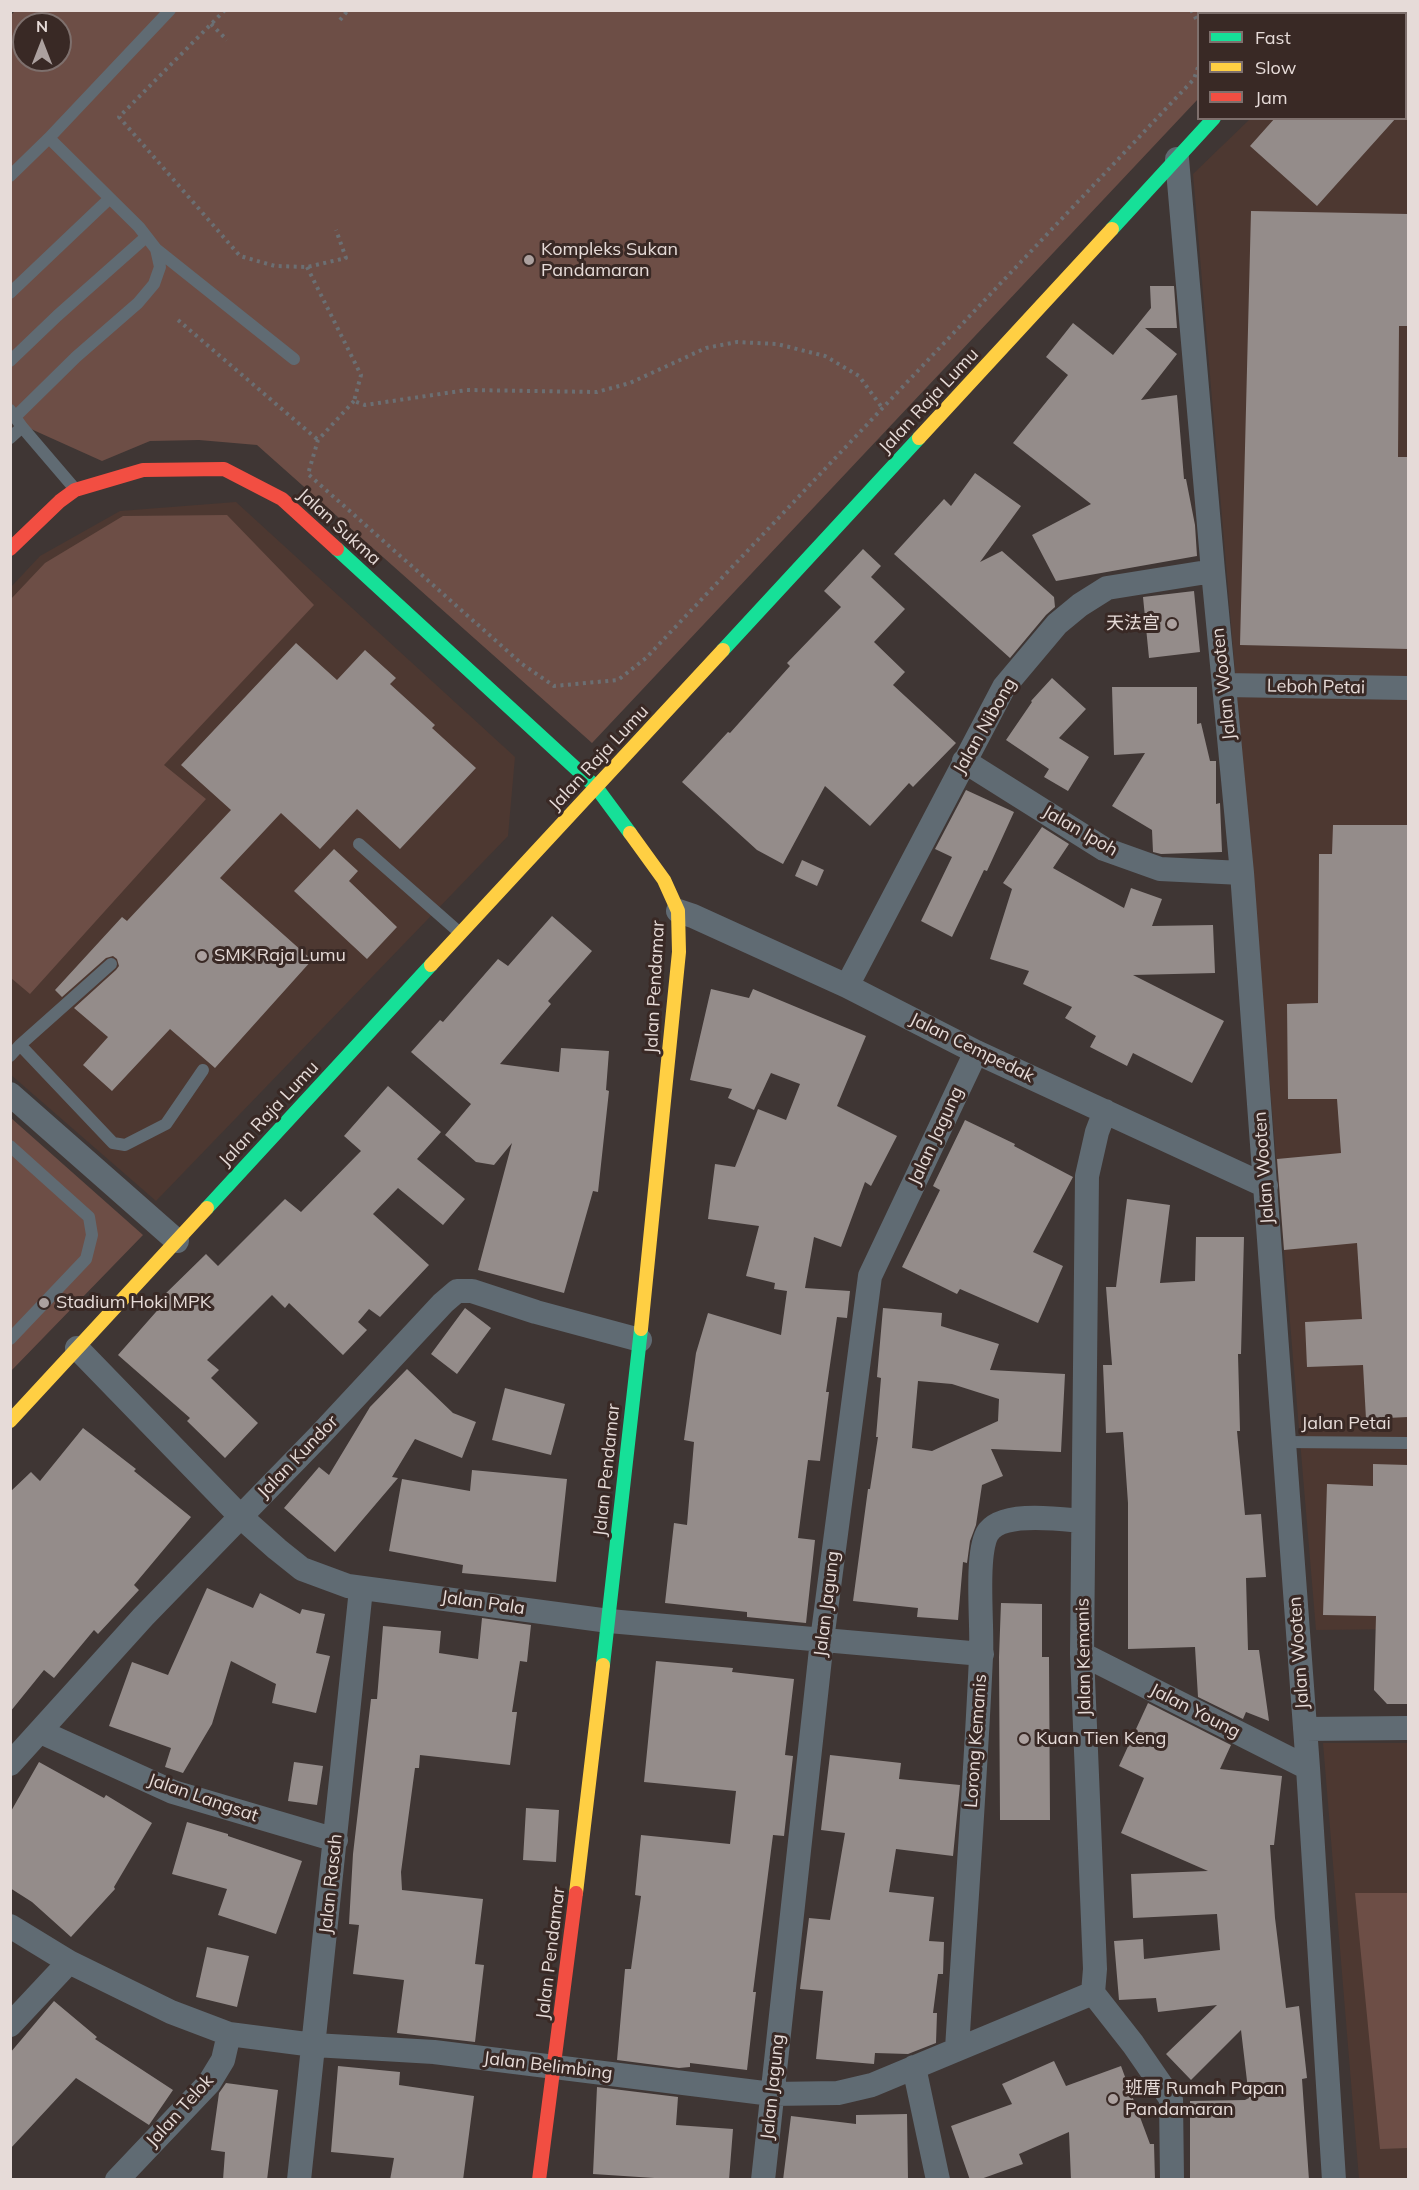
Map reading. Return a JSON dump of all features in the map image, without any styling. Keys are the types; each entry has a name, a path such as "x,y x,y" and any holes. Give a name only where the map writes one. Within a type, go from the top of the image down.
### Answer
{"street":[{"name":"Jalan Raja Lumu","path":"10,1421 1212,120"},
{"name":"Jalan Wooten","path":"1177,159 1242,873 1266,1186 1282,1442 1308,1768 1334,2180"},
{"name":"Jalan Sukma","path":"10,549 60,501 75,490 143,470 224,469 282,499 596,787"},
{"name":"Jalan Nibong","path":"847,986 1004,687 1057,624 1080,605 1107,588 1213,571"},
{"name":"Leboh Petai","path":"1224,685 1408,688"},
{"name":"Jalan Ipoh","path":"964,761 1104,849 1160,869 1242,873"},
{"name":"Jalan Pendamar","path":"539,2180 555,2067 609,1621 679,952 678,911 664,880 596,787"},
{"name":"Jalan Cempedak","path":"678,911 847,986 976,1052 1266,1186"},
{"name":"Jalan Jagung","path":"763,2180 822,1640 870,1276 976,1052"},
{"path":"10,1094 177,1241"},
{"name":"Jalan Kemanis","path":"1093,1993 1095,1969 1082,1654 1082,1521 1087,1176 1097,1132 1105,1111"},
{"name":"Jalan Kundor","path":"10,1764 143,1617 457,1291 472,1291 536,1312 640,1340"},
{"name":"Jalan Pala","path":"77,1348 241,1517 302,1569 348,1587 440,1597 609,1621 982,1654"},
{"name":"Lorong Kemanis","path":"957,2049 982,1654 982,1556 987,1533 997,1524 1026,1517 1082,1521"},
{"name":"Jalan Rasah","path":"299,2180 361,1589"},
{"name":"Jalan Young","path":"1082,1654 1308,1768"},
{"path":"1305,1729 1408,1728"},
{"name":"Jalan Langsat","path":"41,1732 173,1792 336,1840"},
{"name":"Jalan Belimbing","path":"10,1926 69,1962 171,2012 229,2034 314,2045 434,2052 772,2094 838,2093 872,2085 1093,1993"},
{"path":"10,2025 69,1962"},
{"path":"1093,1993 1139,2052 1171,2099 1172,2180"},
{"name":"Jalan Telok","path":"117,2180 208,2083 223,2060 229,2034"},
{"path":"915,2067 938,2180"}],"lane":[{"path":"10,176 170,10"},
{"path":"49,138 156,249 294,358"},
{"path":"10,293 109,199"},
{"path":"10,361 146,237"},
{"path":"10,438 16,418 76,357 138,303 154,284 160,267 156,249"},
{"path":"16,418 75,490"},
{"path":"359,844 461,933"},
{"path":"10,1056 111,964"},
{"path":"20,1045 113,1143 125,1145 166,1124 203,1070"},
{"path":"10,1146 88,1217 92,1235 86,1259 10,1339"},
{"name":"Jalan Petai","path":"1282,1442 1408,1443"}],"path":[{"path":"225,10 119,117 240,256 275,266 308,267 346,258 336,230"},
{"path":"340,20 348,10"},
{"path":"211,24 227,40"},
{"path":"308,267 361,375 354,400 318,440 308,474 522,664 554,686 618,680 646,658 883,409 1194,79 1197,70"},
{"path":"178,320 318,440"},
{"path":"354,400 365,405 466,390 597,392 630,383 706,348 737,342 777,344 825,356 859,376 883,409"}],"shaded area":[{"name":"Kompleks Sukan Pandamaran","path":"16,10 1256,11 1197,12 1197,100 592,743 257,445 199,440 150,441 102,461 11,420 10,16 12,14 12,72 72,72 72,12 14,12"},
{"path":"1359,10 1408,11 1408,1629 1316,1630 1193,174 1249,120 1407,120 1407,12 1357,12"},
{"name":"SMK Raja Lumu","path":"236,502 515,757 508,836 156,1201 11,1075 11,587 40,556 120,511"},
{"path":"227,515 314,605 164,765 206,799 30,994 11,978 11,599 45,563 123,516"},
{"name":"Stadium Hoki MPK","path":"11,1118 143,1235 11,1371"},
{"path":"1323,1743 1408,1743 1408,2179 1359,2179"},
{"path":"1355,1893 1408,1893 1408,2148 1380,2149"}],"building":[{"path":"1273,120 1394,120 1317,206 1250,146"},
{"path":"1251,211 1408,214 1408,326 1399,326 1398,457 1408,457 1408,649 1240,645"},
{"path":"1150,286 1174,286 1177,328 1145,328 1177,354 1141,400 1177,395 1184,479 1186,479 1195,525 1197,556 1056,581 1032,535 1091,504 1013,443 1068,375 1046,357 1073,323 1113,355 1151,308"},
{"path":"975,473 1021,506 980,562 1002,551 1054,597 1055,607 1010,658 894,554 944,499 951,506"},
{"path":"863,549 881,566 871,577 905,609 874,642 905,672 893,685 956,743 913,787 909,783 870,826 825,786 783,864 757,850 682,782 728,732 730,733 790,666 787,663 841,607 824,591"},
{"name":"天法宫","path":"1194,591 1200,652 1149,658 1143,597"},
{"path":"296,643 337,680 365,650 396,678 390,684 435,725 432,728 476,768 400,849 357,809 320,849 281,813 220,878 312,960 215,1068 170,1029 112,1091 83,1065 108,1037 74,1008 116,970 119,966 117,959 113,956 106,958 62,997 55,990 122,917 127,921 231,810 181,765"},
{"path":"1052,678 1086,709 1059,738 1089,757 1068,791 1044,777 1049,769 1006,740 1031,701"},
{"path":"1112,687 1197,687 1197,724 1201,723 1210,761 1216,761 1216,804 1220,803 1222,852 1161,854 1153,852 1152,830 1112,806 1145,753 1114,755"},
{"path":"966,790 1014,812 987,871 984,870 952,937 921,921 952,857 935,849"},
{"path":"1333,825 1408,825 1408,1417 1366,1419 1363,1365 1307,1367 1305,1322 1362,1319 1357,1243 1284,1250 1277,1159 1341,1153 1337,1099 1288,1099 1287,1004 1318,1003 1319,854 1332,854"},
{"path":"1042,827 1069,844 1053,868 1124,908 1131,888 1162,899 1152,926 1213,925 1215,973 1133,975 1224,1021 1192,1083 1133,1053 1127,1066 1090,1047 1096,1036 1065,1018 1072,1007 1023,984 1029,971 990,959 1012,889 1003,883"},
{"path":"334,849 358,871 349,881 397,927 367,959 294,891"},
{"path":"802,860 824,870 817,886 795,876"},
{"path":"552,916 592,951 548,1001 551,1004 500,1064 559,1072 561,1048 609,1051 606,1090 609,1091 598,1192 593,1191 564,1293 478,1270 512,1143 494,1165 476,1162 445,1135 471,1104 411,1052 440,1020 443,1022 498,959 508,966"},
{"path":"711,989 749,998 753,989 866,1036 837,1106 897,1136 871,1186 865,1182 841,1247 814,1237 805,1288 850,1291 847,1318 837,1317 826,1392 829,1392 820,1461 808,1460 798,1538 815,1540 806,1623 747,1617 747,1612 665,1603 674,1523 687,1525 694,1442 684,1440 696,1353 708,1313 781,1335 787,1291 774,1289 775,1283 746,1276 759,1226 708,1219 715,1164 735,1167 758,1109 786,1120 800,1084 771,1073 754,1110 728,1098 732,1089 690,1080"},
{"path":"388,1086 441,1132 417,1159 465,1199 443,1225 398,1188 373,1214 429,1265 380,1317 369,1309 358,1322 367,1330 343,1355 289,1303 285,1308 272,1295 207,1360 219,1370 211,1378 258,1423 225,1458 187,1421 190,1418 118,1355 163,1304 159,1300 206,1254 218,1266 285,1199 301,1212 361,1151 344,1136"},
{"path":"965,1120 1015,1144 1014,1146 1073,1177 1033,1252 1063,1266 1038,1323 960,1289 957,1294 902,1267 940,1190 933,1186"},
{"path":"1127,1199 1170,1205 1160,1283 1195,1281 1196,1237 1244,1237 1241,1354 1238,1354 1240,1431 1237,1431 1245,1515 1261,1514 1266,1577 1246,1578 1248,1650 1259,1650 1269,1721 1246,1712 1243,1719 1198,1697 1195,1647 1128,1649 1128,1503 1123,1432 1106,1433 1103,1365 1112,1365 1106,1287 1116,1287"},
{"path":"465,1308 491,1328 457,1374 431,1354"},
{"path":"883,1308 942,1313 941,1326 999,1344 990,1370 1065,1374 1061,1452 991,1449 1003,1476 982,1485 967,1563 963,1562 958,1620 917,1617 918,1608 853,1601 868,1489 870,1489 878,1437 876,1437 881,1378 877,1377","holes":["918,1381 952,1384 999,1399 998,1421 932,1451 912,1448"]},
{"path":"407,1369 453,1413 476,1422 462,1458 415,1439 392,1477 398,1478 335,1552 284,1508 319,1467 329,1475 370,1407"},
{"path":"505,1388 565,1404 551,1455 492,1440"},
{"path":"83,1428 136,1469 134,1471 191,1517 134,1585 139,1590 98,1634 94,1630 54,1678 44,1670 10,1712 10,1492 31,1472 40,1481"},
{"path":"1373,1464 1408,1465 1408,1704 1387,1704 1374,1690 1376,1616 1323,1615 1327,1484 1373,1486"},
{"path":"472,1470 567,1479 556,1582 462,1573 463,1565 389,1551 402,1479 470,1491"},
{"path":"207,1588 253,1608 260,1593 300,1614 302,1609 325,1614 316,1653 330,1656 316,1713 272,1703 276,1684 231,1661 212,1724 183,1773 165,1767 171,1748 109,1726 132,1662 168,1675"},
{"name":"Kuan Tien Keng","path":"1001,1603 1042,1604 1042,1657 1049,1657 1050,1820 1000,1820"},
{"path":"482,1618 531,1625 527,1662 520,1661 512,1712 517,1712 510,1765 420,1755 419,1768 415,1768 401,1872 402,1890 483,1899 475,1964 484,1965 475,2042 397,2033 404,1980 353,1974 359,1925 349,1924 353,1854 371,1699 377,1699 383,1626 441,1631 439,1653 478,1659"},
{"path":"656,1661 733,1668 732,1672 794,1679 785,1755 793,1756 784,1836 773,1835 753,1992 756,1992 747,2070 690,2063 690,2067 679,2068 617,2060 625,1969 631,1969 641,1896 635,1895 641,1835 730,1844 736,1791 644,1782"},
{"path":"1148,1703 1231,1745 1220,1769 1282,1776 1274,1845 1270,1845 1275,1918 1286,2008 1299,2006 1307,2078 1302,2079 1309,2180 1190,2180 1190,2101 1249,2098 1241,2030 1191,2080 1166,2054 1217,2005 1158,2012 1156,1998 1119,2000 1114,1941 1143,1939 1144,1959 1220,1950 1217,1914 1133,1918 1131,1874 1208,1871 1121,1833 1144,1778 1119,1766"},
{"path":"830,1755 901,1763 899,1779 960,1785 953,1856 896,1849 889,1892 934,1897 929,1941 944,1942 943,1974 938,1974 933,2013 937,2013 936,2043 908,2054 875,2053 874,2064 816,2059 823,1991 800,1989 809,1918 830,1920 845,1833 821,1830"},
{"path":"39,1762 104,1798 106,1795 152,1823 114,1887 115,1889 71,1937 32,1902 10,1888 10,1813"},
{"path":"294,1762 323,1766 317,1805 288,1801"},
{"path":"526,1808 559,1810 556,1862 523,1860"},
{"path":"187,1822 228,1834 228,1836 302,1861 276,1934 218,1915 227,1889 172,1874"},
{"path":"207,1947 249,1956 237,2007 196,1997"},
{"path":"54,2001 97,2037 95,2039 173,2090 149,2125 76,2078 10,2149 10,2053"},
{"path":"1054,2061 1066,2086 1121,2066 1150,2144 1154,2144 1155,2180 1071,2180 1069,2132 1019,2154 1023,2164 978,2180 970,2180 951,2126 1012,2104 1002,2084"},
{"path":"338,2066 400,2072 399,2085 474,2096 463,2180 390,2180 394,2158 331,2152"},
{"path":"226,2083 278,2090 267,2180 223,2180 225,2152 211,2150 219,2093"},
{"path":"597,2087 678,2097 676,2125 733,2129 729,2180 685,2180 593,2174"},
{"path":"907,2114 908,2180 783,2180 791,2116 856,2124 856,2115"}],"traffic: fast":[{"path":"1112,229 1212,120"},
{"path":"723,650 919,438"},
{"path":"337,549 596,787 630,833"},
{"path":"207,1208 431,965"},
{"path":"603,1665 641,1329"}],"traffic: slow":[{"path":"919,438 1112,229"},
{"path":"431,965 723,650"},
{"path":"630,833 664,880 678,911 679,952 641,1329"},
{"path":"10,1421 207,1208"},
{"path":"576,1893 603,1665"}],"traffic: jam":[{"path":"10,549 60,501 75,490 143,470 224,469 282,499 337,549"},
{"path":"539,2180 576,1893"}],"place":[{"name":"Kompleks Sukan Pandamaran","path":"529,260"},
{"name":"天法宫","path":"1172,624"},
{"name":"SMK Raja Lumu","path":"202,956"},
{"name":"Stadium Hoki MPK","path":"44,1303"},
{"name":"Kuan Tien Keng","path":"1024,1739"},
{"name":"班厝 Rumah Papan Pandamaran","path":"1113,2099"}]}
